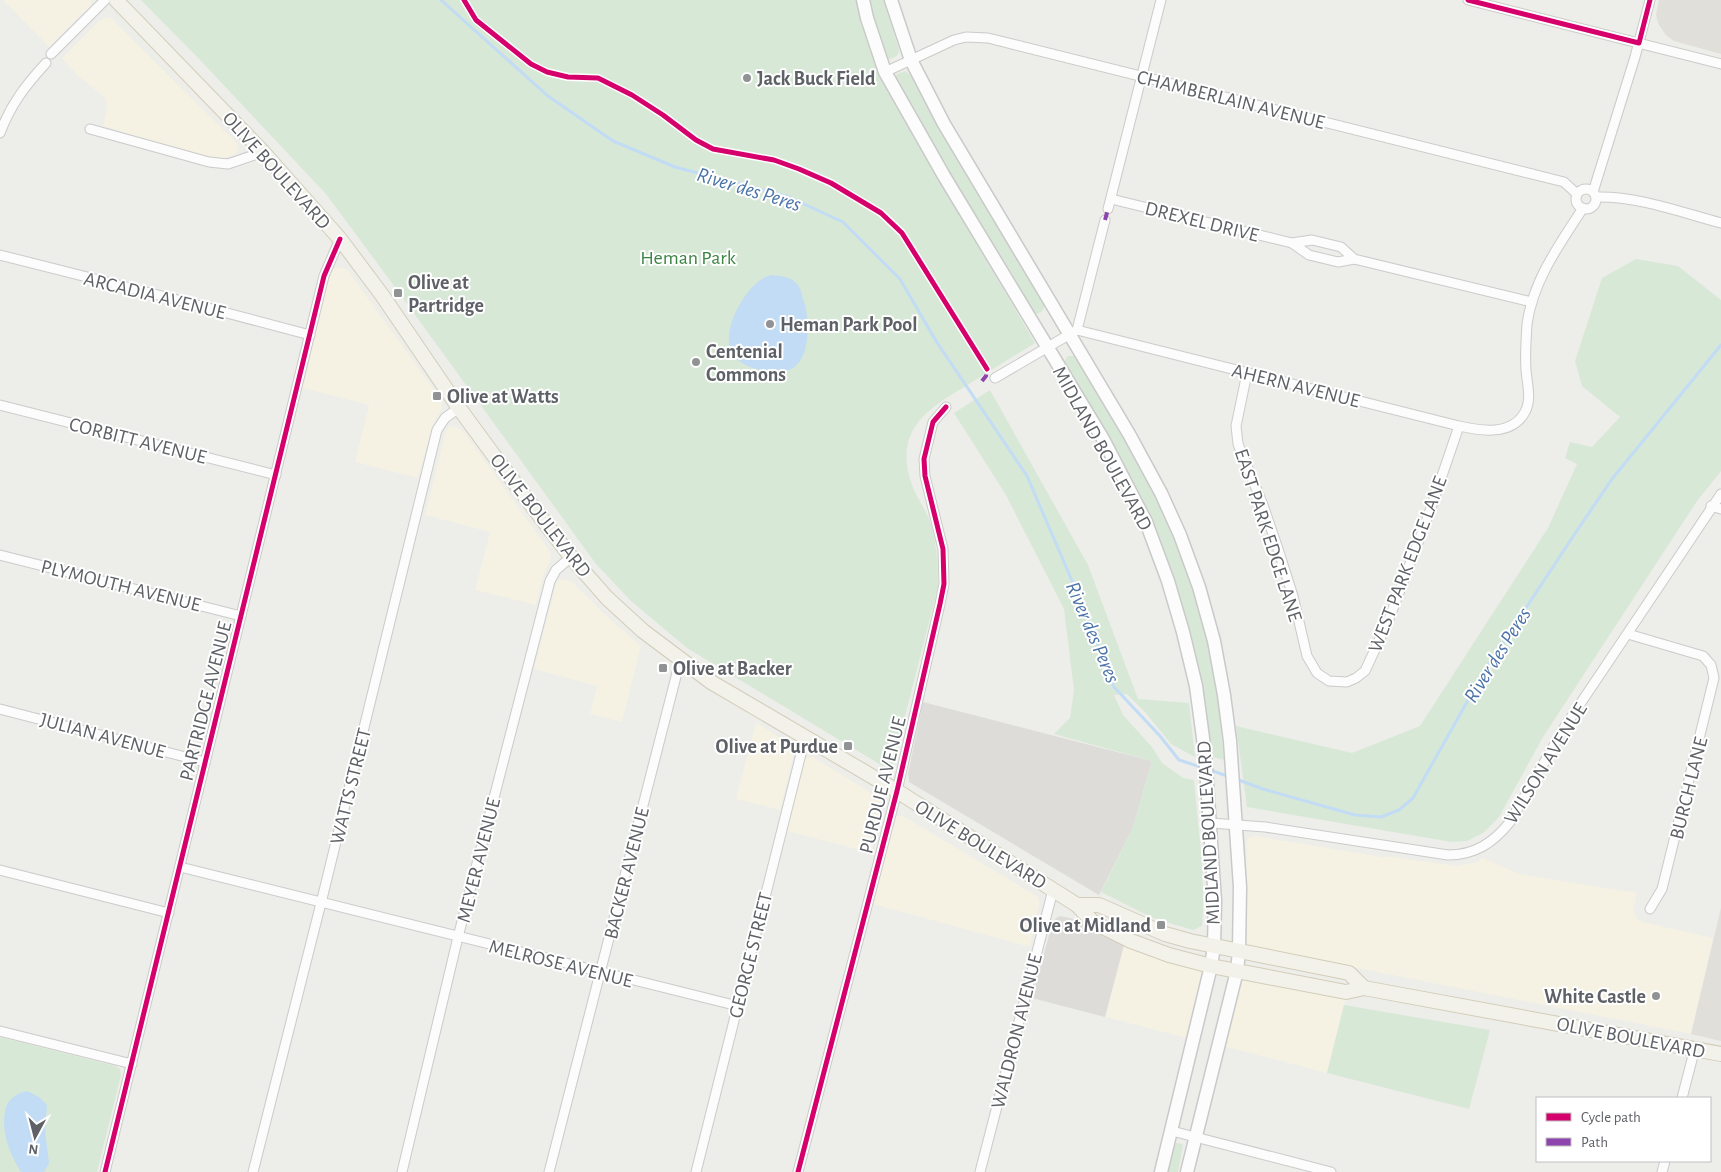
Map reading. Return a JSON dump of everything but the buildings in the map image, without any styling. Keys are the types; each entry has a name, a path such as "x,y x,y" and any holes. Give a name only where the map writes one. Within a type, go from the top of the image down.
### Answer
{"main road":[{"name":"OLIVE BOULEVARD","path":"116,0 263,152 340,238 382,295 459,408 571,557 607,598 643,631 680,661 711,682 897,791 1078,905 1093,922 1131,941 1211,966 1346,992 1364,988 1721,1054"},
{"name":"MIDLAND BOULEVARD","path":"863,0 885,72 944,176 1103,439 1146,522 1168,581 1184,632 1196,686 1205,753 1215,901 1214,946 1211,966 1161,1172"},
{"name":"MIDLAND BOULEVARD","path":"891,0 911,60 944,124 1074,332 1161,493 1180,535 1199,587 1214,641 1224,695 1232,763 1240,886 1239,951 1237,971 1187,1172"},
{"name":"OLIVE BOULEVARD","path":"1078,905 1099,905 1166,934 1214,946 1349,973 1364,988"}],"street":[{"path":"51,54 105,0"},
{"path":"1108,209 1161,0"},
{"path":"1468,0 1721,64"},
{"path":"1532,302 1548,262 1583,208 1592,206 1650,0"},
{"name":"CHAMBERLAIN AVENUE","path":"885,72 954,40 978,36 1564,182 1577,194"},
{"path":"0,133 11,106 26,85 46,63"},
{"path":"90,129 209,162 228,164 263,152"},
{"path":"1583,208 1578,204 1577,194 1584,189 1594,195 1635,200 1721,223"},
{"name":"DREXEL DRIVE","path":"1111,199 1292,244 1309,255 1338,262 1354,259 1532,302"},
{"path":"995,378 1074,332 1106,220"},
{"name":"PARTRIDGE AVENUE","path":"105,1172 324,276 340,238"},
{"name":"DREXEL DRIVE","path":"1292,244 1312,240 1341,247 1354,259"},
{"name":"ARCADIA AVENUE","path":"0,255 310,335"},
{"name":"AHERN AVENUE","path":"1074,332 1459,426 1489,431 1514,424 1522,417 1528,404 1526,369 1527,324 1532,302"},
{"name":"EAST PARK EDGE LANE","path":"1247,373 1236,426 1238,444 1264,505 1293,596 1307,656 1322,678 1336,682"},
{"name":"CORBITT AVENUE","path":"0,405 276,474"},
{"name":"PURDUE AVENUE","path":"798,1172 897,791 944,584 944,548 925,476 924,459 933,422 946,407"},
{"name":"WATTS STREET","path":"253,1172 437,430 445,418 459,408"},
{"name":"WEST PARK EDGE LANE","path":"1336,682 1348,682 1365,671 1389,619 1430,511 1459,426"},
{"name":"WILSON AVENUE","path":"1210,823 1265,827 1448,855 1461,855 1484,847 1502,833 1510,822 1564,728 1711,506 1721,494"},
{"path":"1711,506 1721,509"},
{"name":"PLYMOUTH AVENUE","path":"0,555 241,616"},
{"name":"MEYER AVENUE","path":"402,1172 458,938 550,581 556,570 571,557"},
{"name":"BURCH LANE","path":"1628,634 1703,656 1712,665 1714,678 1662,889 1650,909"},
{"name":"BACKER AVENUE","path":"549,1172 680,661"},
{"name":"JULIAN AVENUE","path":"0,709 205,762"},
{"name":"GEORGE STREET","path":"696,1172 805,738"},
{"name":"MELROSE AVENUE","path":"180,867 458,938 738,1006"},
{"path":"0,870 169,913"},
{"name":"WALDRON AVENUE","path":"980,1172 1053,890"},
{"path":"0,1031 132,1064"},
{"path":"1682,1097 1695,1048"},
{"path":"1172,1131 1331,1172"}],"shaded area":[{"path":"3,0 91,0 91,2 90,6 49,47"},
{"path":"1659,0 1721,0 1721,54 1674,41 1666,35 1659,25 1656,15"},
{"path":"106,17 112,19 238,144 238,150 235,155 219,159 208,157 103,126 107,109 106,99 76,74 62,58 100,20"},
{"path":"338,267 347,269 442,401 442,409 433,424 418,478 355,462 369,405 303,388 329,278 333,269"},
{"path":"456,426 463,431 549,550 550,562 543,576 536,605 475,590 490,532 425,515 446,431 449,427"},
{"path":"558,580 571,581 602,612 641,646 622,722 590,714 597,686 534,669 556,584"},
{"path":"923,702 1152,761 1133,827 1099,895 909,782 908,774"},
{"path":"756,722 794,747 780,810 736,799"},
{"path":"813,757 882,801 883,806 871,853 787,831 803,763 806,758"},
{"path":"896,816 903,816 1035,895 1039,899 1039,905 1030,947 873,904"},
{"path":"1255,836 1383,857 1456,866 1478,862 1482,858 1520,874 1637,893 1633,910 1637,919 1713,938 1691,1034 1251,947 1246,944 1245,938 1247,840"},
{"path":"1721,908 1721,1041 1691,1034"},
{"path":"1060,916 1074,919 1095,932 1124,945 1105,1017 1032,998 1052,924"},
{"path":"1124,945 1149,955 1200,970 1203,974 1187,1038 1105,1017"},
{"path":"1240,980 1346,998 1327,1073 1223,1046"}],"green space":[{"name":"Heman Park","path":"141,0 856,0 871,50 892,98 1035,343 940,402 923,417 911,434 906,458 908,471 912,486 932,527 938,570 938,587 891,771 687,648 630,600 596,564 326,194"},
{"path":"868,0 884,0 899,50 894,57 888,59 884,56"},
{"path":"905,71 911,75 970,182 1045,306 1039,313 1034,314 923,130 895,78 897,74"},
{"path":"1636,259 1678,266 1721,300 1721,471 1697,501 1543,737 1499,817 1483,833 1467,841 1452,842 1247,807 1236,726 1352,753 1420,726 1548,528 1577,464 1565,458 1570,442 1592,447 1620,417 1582,386 1575,361 1602,278"},
{"path":"1068,356 1078,358 1122,433 1153,491 1172,534 1198,607 1211,657 1219,707 1224,760 1213,757 1200,687 1173,580 1063,363"},
{"path":"990,390 1088,565 1138,699 1189,703 1195,757 1171,744 1145,712 1127,694 1114,695 1123,715 1152,747 1162,763 1183,778 1194,780 1201,853 1203,908 1202,926 1193,930 1153,918 1101,892 1133,827 1152,761 1054,734 1070,718 1074,690 1064,609 1006,495 954,413"},
{"path":"1344,1005 1490,1030 1469,1109 1327,1073"},
{"path":"0,1037 115,1066 120,1069 121,1075 97,1172 0,1172"},
{"path":"1176,1143 1183,1145 1178,1172 1167,1172 1173,1147"}],"water":[{"name":"Heman Park Pool","path":"772,275 789,278 798,286 806,310 808,329 805,350 796,366 789,370 774,372 749,367 742,363 731,351 729,340 731,326 743,298 762,279"},
{"path":"27,1091 39,1097 47,1105 45,1131 49,1163 44,1172 21,1172 9,1149 5,1132 4,1116 6,1107 14,1096"}],"waterway":[{"name":"River des Peres","path":"441,0 548,96 613,141 675,167 789,197 843,222 900,279 936,341 1027,476 1085,611 1114,687 1160,736 1179,760 1204,768"},
{"name":"River des Peres","path":"1236,779 1263,789 1355,815 1381,817 1399,810 1413,798 1485,670 1612,479 1721,345"},
{"name":"River des Peres","path":"1210,770 1230,777"}],"marked path":[{"path":"1105,220 1108,209"},
{"path":"982,381 986,376 987,369"}],"cycle path":[{"path":"464,0 476,20 531,64 547,72 568,77 598,78 632,95 696,140 713,149 774,160 799,169 831,183 881,213 902,233 987,369"},
{"path":"1468,0 1639,43 1650,0"},
{"path":"105,1172 324,276 340,239"},
{"path":"798,1172 897,791 944,584 943,549 925,476 924,459 933,422 946,407"}],"place":[{"name":"Jack Buck Field","path":"747,78"},
{"name":"Olive at Partridge","path":"398,293"},
{"name":"Heman Park Pool","path":"770,324"},
{"name":"Centenial Commons","path":"696,362"},
{"name":"Olive at Watts","path":"437,396"},
{"name":"Olive at Backer","path":"663,668"},
{"name":"Olive at Purdue","path":"848,746"},
{"name":"Olive at Midland","path":"1161,925"},
{"name":"White Castle","path":"1656,996"}]}
